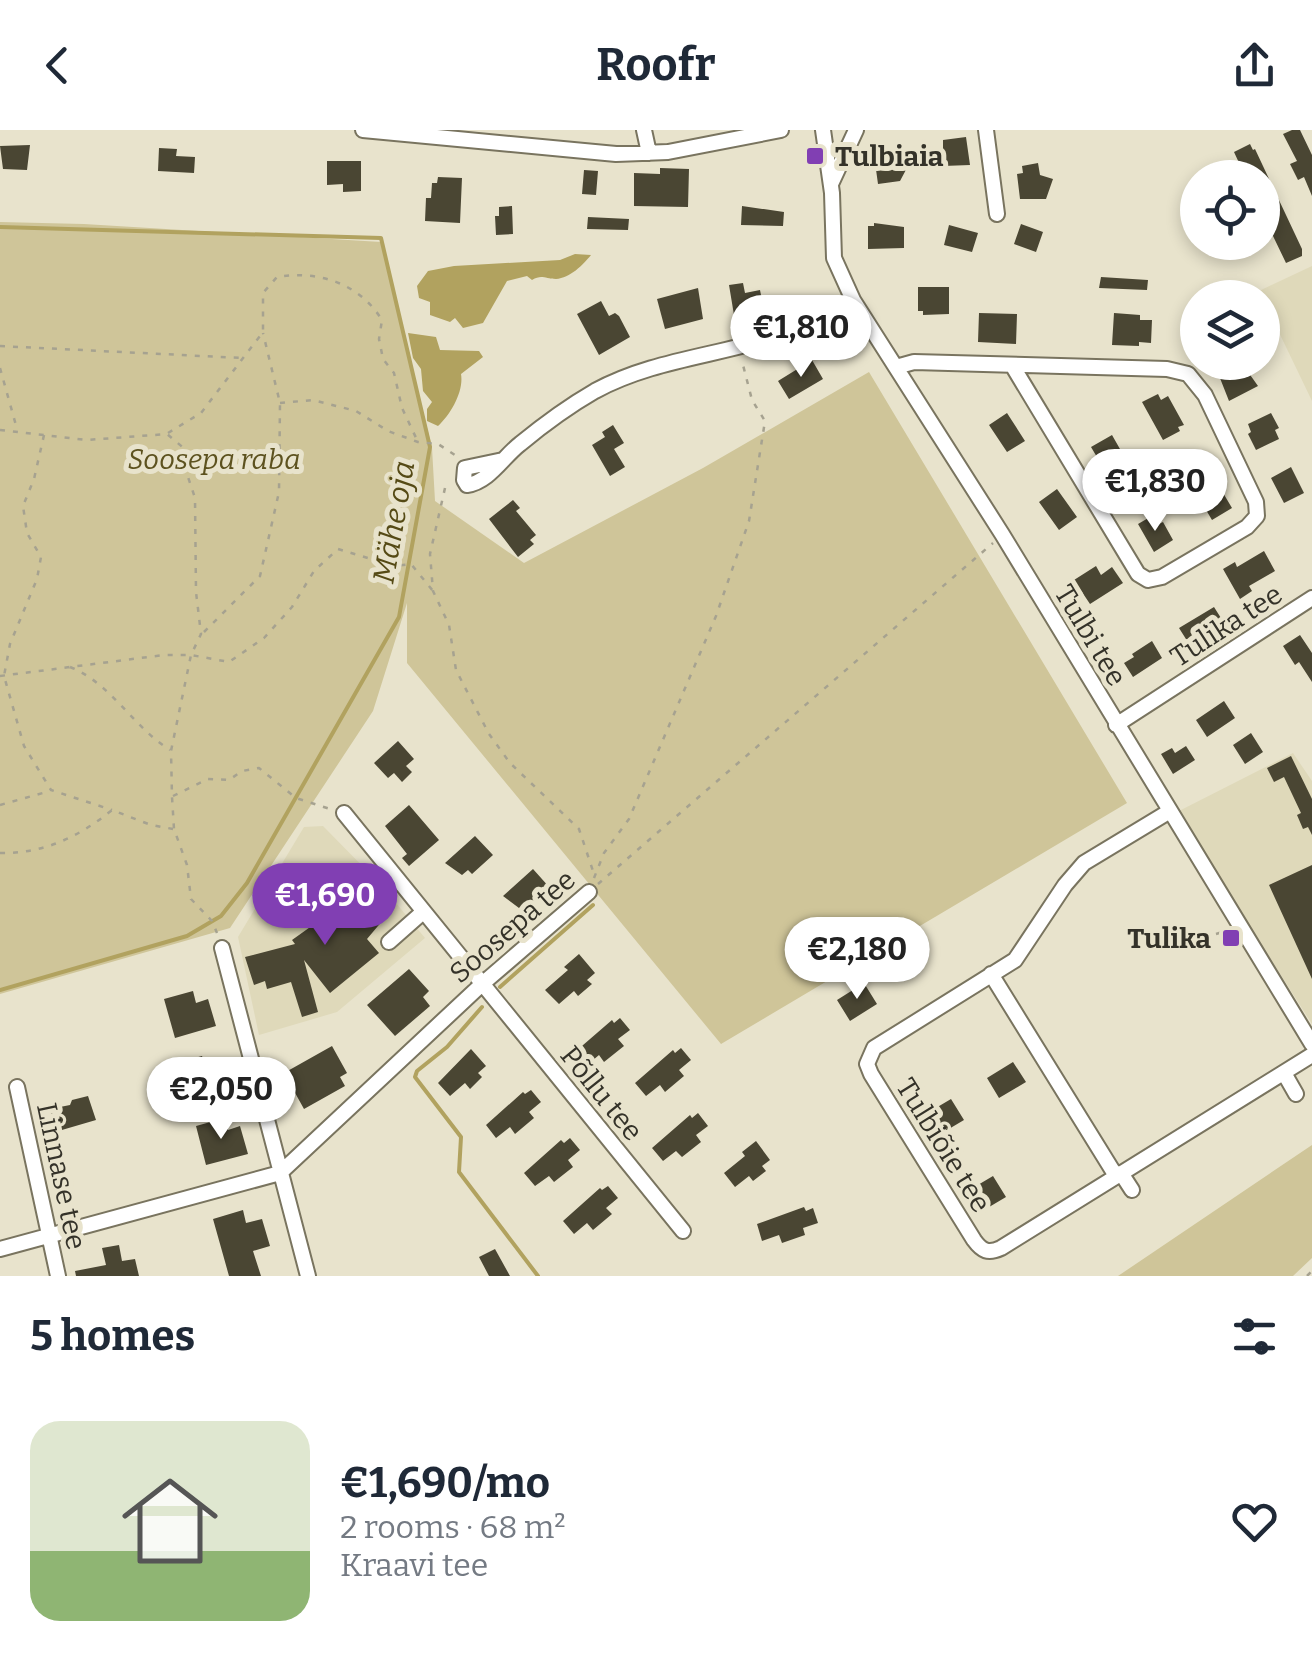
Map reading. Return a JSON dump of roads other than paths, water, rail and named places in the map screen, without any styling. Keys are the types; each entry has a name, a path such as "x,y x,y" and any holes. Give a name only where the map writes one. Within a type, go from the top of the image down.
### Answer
{"street":[{"path":"363,130 443,133 616,154 690,149 780,130"},
{"path":"644,130 650,153"},
{"name":"Tulbi tee","path":"823,130 831,184 834,258 853,300 1002,534 1312,1044"},
{"path":"831,184 856,130"},
{"path":"986,130 997,214"},
{"path":"502,460 596,391 672,361 774,337 820,320 853,300"},
{"path":"896,367 914,362 1167,368 1188,374 1204,394 1256,502 1257,516 1247,527 1162,577 1148,580 1138,574 1012,365"},
{"name":"Tulika tee","path":"1116,725 1312,598"},
{"name":"Tulbiõie tee","path":"1170,812 1084,863 1065,885 1024,950 883,1042 869,1056 867,1064 872,1074 983,1251 1001,1248 1312,1055"},
{"name":"Põllu tee","path":"344,813 683,1232"},
{"name":"Soosepa tee","path":"0,1249 280,1173 481,985 590,892"},
{"path":"390,942 423,912"},
{"path":"222,948 308,1276"},
{"path":"992,974 1132,1190"},
{"path":"1284,1072 1296,1094"},
{"name":"Linnase tee","path":"18,1087 58,1276"}],"waterway":[{"name":"Mähe oja","path":"0,227 381,238 430,447 399,617 247,883 221,916 187,936 0,990"},
{"path":"500,987 593,905"},
{"path":"482,1007 415,1077 461,1137 459,1172 538,1276"}],"place":[{"name":"Tulbiaia","path":"815,156"},
{"name":"Tulika","path":"1231,938"}],"park label":[{"name":"Soosepa raba","path":"214,459"}]}
